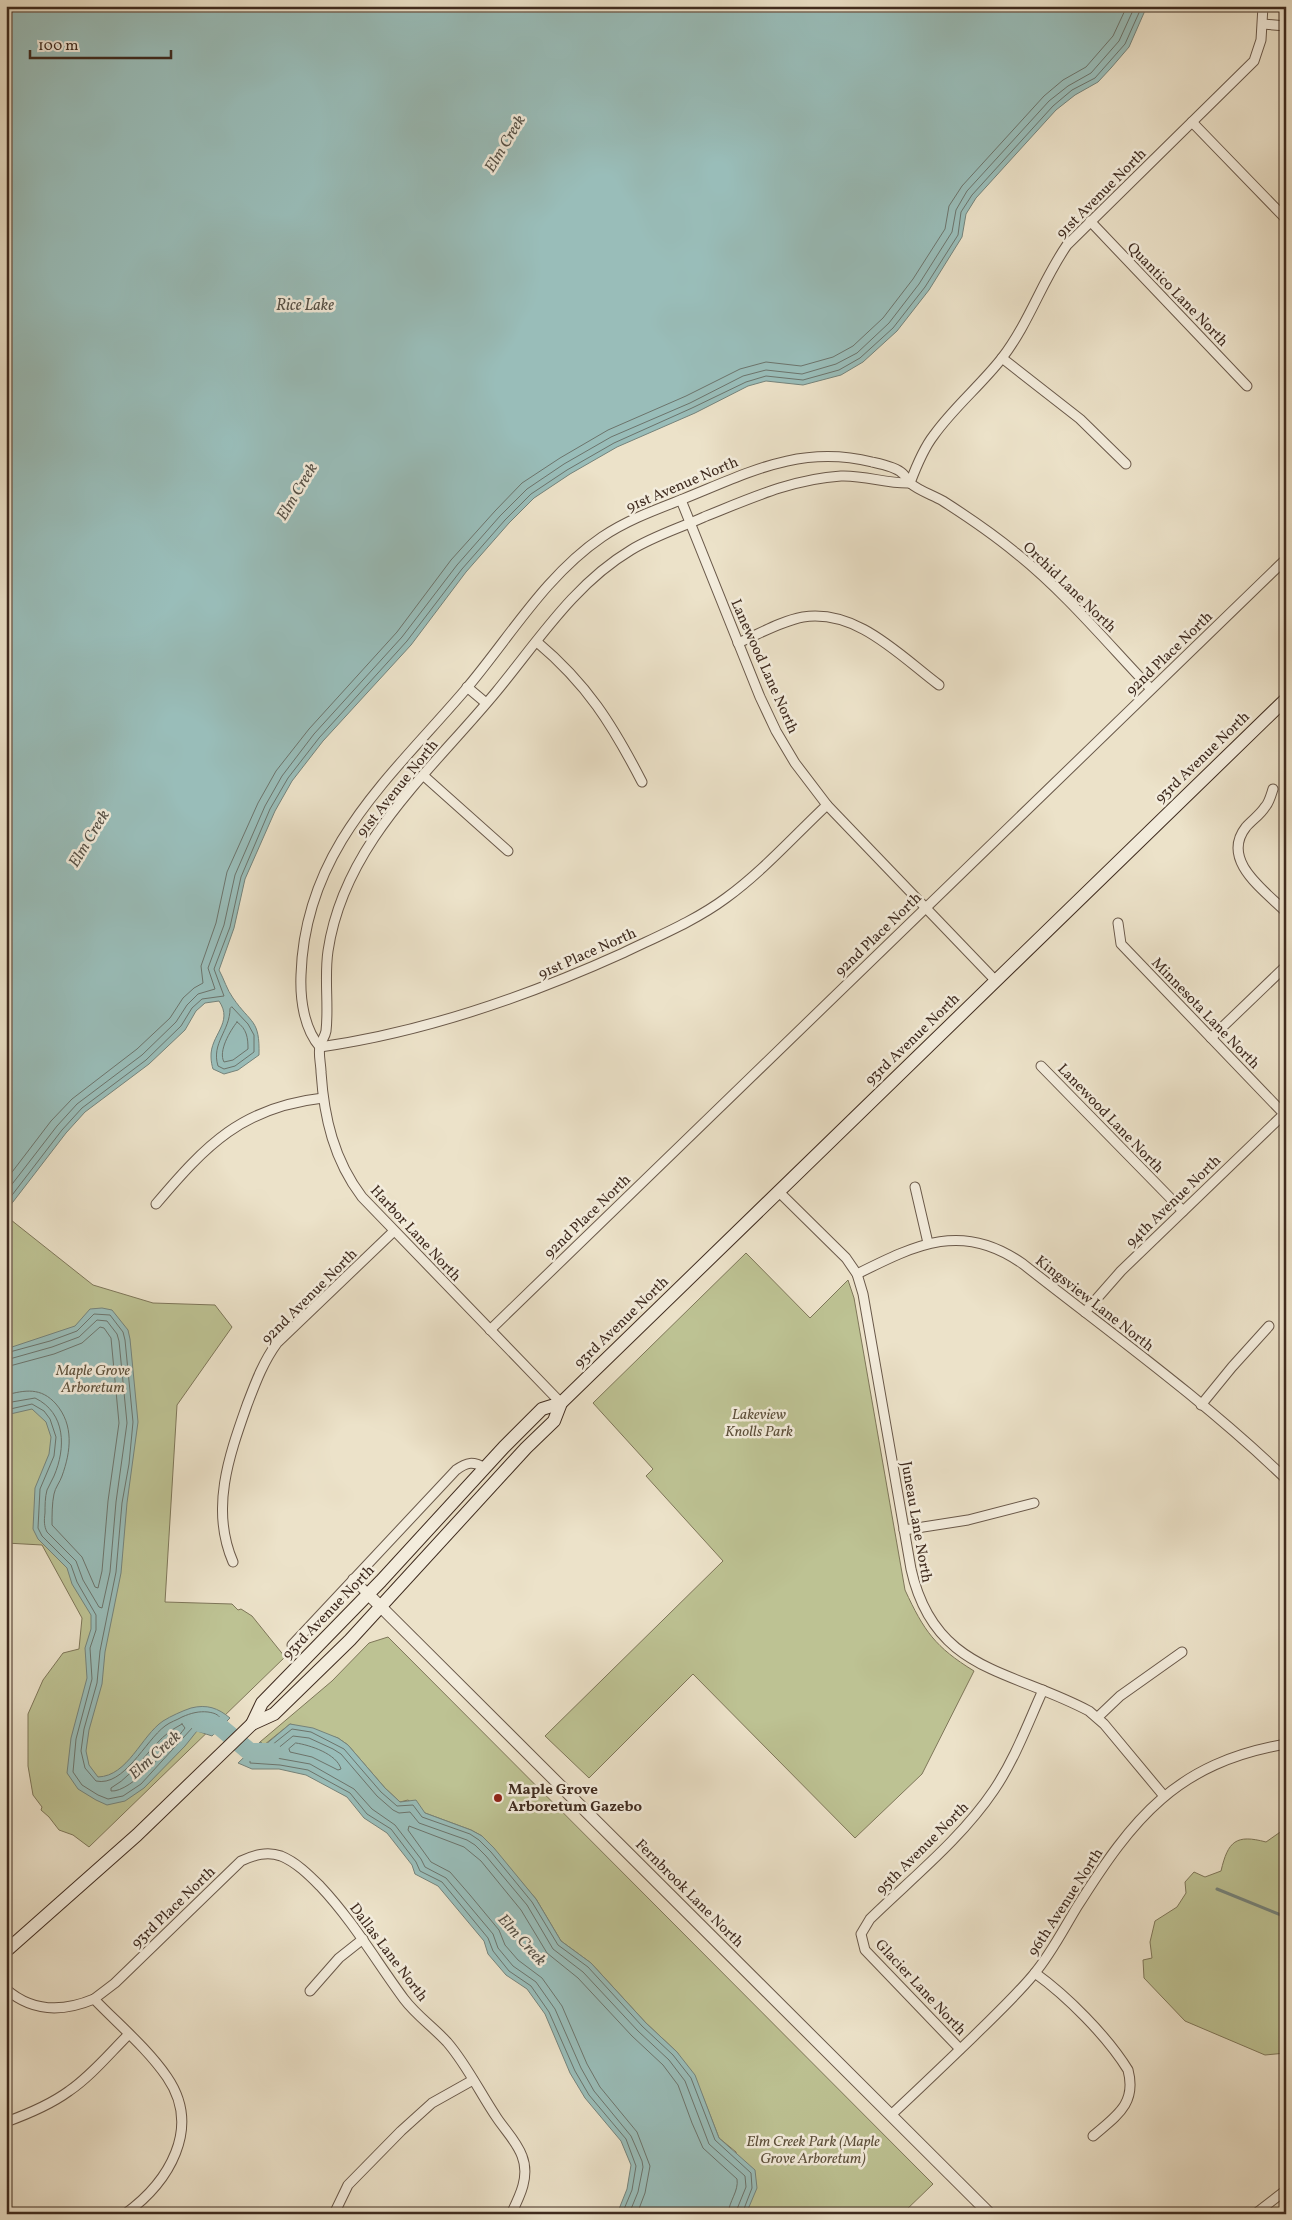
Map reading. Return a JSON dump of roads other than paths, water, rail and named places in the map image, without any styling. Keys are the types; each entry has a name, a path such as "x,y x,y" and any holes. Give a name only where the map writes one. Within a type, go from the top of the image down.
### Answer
{"main road":[{"name":"93rd Avenue North","path":"6,1951 137,1834 252,1724 274,1714 381,1607 526,1448 554,1421 561,1403 1286,699"},
{"name":"93rd Avenue North","path":"252,1724 262,1703 368,1594 485,1468 542,1409 561,1403"}],"street":[{"name":"91st Avenue North","path":"910,483 917,465 933,436 1002,358 1033,308 1056,261 1067,245 1254,60 1259,50 1263,24 1263,6"},
{"path":"1263,24 1286,26"},
{"path":"1192,122 1286,219"},
{"name":"Quantico Lane North","path":"1090,221 1247,386"},
{"path":"1002,358 1080,419 1126,464"},
{"name":"91st Avenue North","path":"805,456 836,456 875,462 901,471 910,483 844,476 790,484 690,523 634,549 609,564 575,594 486,704 377,830 361,855 344,891 334,921 328,951 326,1033 320,1047 310,1037 300,982 302,954 311,909 320,882 340,841 361,810 468,687 542,592 565,567 586,549 616,528 762,466 805,456"},
{"name":"Orchid Lane North","path":"910,483 949,505 1019,555 1051,585 1151,689"},
{"name":"Lanewood Lane North","path":"681,500 738,643 776,731 804,777 827,805 995,980"},
{"name":"92nd Place North","path":"490,1330 1286,559"},
{"path":"738,643 802,618 820,616 839,618 856,624 872,634 939,685"},
{"path":"537,642 564,665 586,689 617,734 642,782"},
{"path":"468,687 486,704"},
{"path":"424,776 508,850"},
{"path":"1273,789 1266,807 1246,826 1241,835 1237,845 1238,856 1241,865 1247,873 1286,912"},
{"name":"91st Place North","path":"320,1047 393,1035 520,996 552,984 674,929 705,913 728,896 827,805"},
{"name":"Minnesota Lane North","path":"1118,923 1121,944 1285,1115"},
{"path":"1211,1038 1286,966"},
{"name":"Harbor Lane North","path":"320,1047 323,1098 331,1138 348,1177 362,1197 394,1231 561,1403"},
{"name":"Lanewood Lane North","path":"1041,1066 1183,1211"},
{"path":"156,1204 204,1151 235,1126 276,1107 323,1098"},
{"name":"94th Avenue North","path":"1085,1312 1121,1271 1285,1115"},
{"path":"915,1187 928,1243"},
{"name":"Juneau Lane North","path":"778,1191 846,1258 857,1274 863,1294 911,1569 919,1600 929,1619 960,1653 984,1667 1079,1705 1098,1717 1164,1796"},
{"name":"92nd Avenue North","path":"233,1562 225,1544 223,1533 225,1477 243,1416 267,1358 277,1343 394,1231"},
{"name":"Kingsview Lane North","path":"857,1274 901,1252 928,1243 965,1240 986,1244 1003,1251 1023,1264 1202,1405 1246,1441 1286,1479"},
{"path":"1202,1405 1232,1367 1269,1326"},
{"path":"292,1644 456,1470 464,1464 472,1462 485,1468"},
{"path":"904,1530 968,1520 1034,1503"},
{"path":"353,1579 368,1594"},
{"name":"Fernbrook Lane North","path":"368,1594 990,2214"},
{"path":"1098,1717 1120,1696 1182,1652"},
{"name":"95th Avenue North","path":"862,1943 861,1934 870,1919 958,1834 995,1789 1010,1762 1043,1690"},
{"name":"96th Avenue North","path":"891,2116 1035,1973 1095,1878 1148,1810 1189,1778 1229,1758 1261,1748 1286,1744"},
{"name":"93rd Place North","path":"94,2000 115,1983 241,1861 262,1854 281,1856"},
{"name":"Dallas Lane North","path":"281,1856 300,1868 344,1913 405,2000 448,2043 518,2147 522,2156 525,2176 511,2214"},
{"path":"310,1991 339,1958 363,1939"},
{"name":"Glacier Lane North","path":"862,1943 865,1950 960,2049"},
{"path":"1035,1973 1082,2014 1128,2070 1131,2081 1130,2094 1126,2104 1093,2136"},
{"path":"6,1989 31,2004 55,2009 72,2007 94,2000 167,2078 176,2095 182,2115 181,2134 176,2153 168,2171 128,2213"},
{"path":"6,2122 48,2105 70,2091 90,2074 128,2035"},
{"path":"334,2214 348,2185 401,2130 432,2103 473,2080"},
{"path":"1255,2214 1286,2190"}],"water":[{"name":"Rice Lake","path":"6,6 1147,6 1129,47 1111,68 1098,82 1075,95 1056,110 976,198 966,214 962,237 929,290 897,331 863,362 841,375 803,385 766,381 748,386 695,413 617,447 570,474 534,498 509,523 466,572 411,645 323,741 292,781 275,811 245,879 234,928 219,970 231,995 256,1028 259,1055 238,1070 224,1074 213,1069 212,1049 224,1016 219,1001 205,1003 196,1011 185,1030 149,1064 85,1112 66,1133 6,1211"},
{"path":"102,1308 112,1310 128,1330 138,1422 127,1503 121,1573 105,1652 102,1684 89,1730 86,1751 89,1765 98,1777 109,1775 118,1770 163,1721 191,1708 202,1706 212,1708 230,1718 212,1736 197,1731 144,1788 125,1801 107,1805 78,1789 67,1773 71,1738 87,1678 85,1648 91,1629 91,1615 72,1584 67,1568 38,1539 33,1529 35,1488 49,1454 51,1437 46,1422 32,1409 6,1415 6,1349 75,1326 90,1309"},
{"path":"290,1724 313,1728 338,1738 348,1745 385,1788 400,1802 416,1800 425,1813 471,1830 482,1836 494,1848 536,1899 561,1941 591,1963 646,2023 677,2052 695,2075 719,2138 755,2170 757,2188 746,2214 617,2214 627,2189 631,2165 621,2141 585,2098 570,2073 545,2014 527,1989 506,1975 488,1954 484,1941 438,1886 415,1874 412,1865 387,1833 364,1818 347,1797 306,1775 279,1769 252,1769 238,1763 260,1742 265,1745"}],"waterway":[{"name":"Elm Creek","path":"199,1723 219,1726 250,1752 273,1752"},
{"path":"1217,1889 1286,1917"}],"place":[{"name":"Maple Grove Arboretum Gazebo","path":"498,1798"}],"park label":[{"name":"Maple Grove Arboretum","path":"93,1378"},
{"name":"Lakeview Knolls Park","path":"759,1422"},
{"name":"Elm Creek Park (Maple Grove Arboretum)","path":"813,2150"}]}
